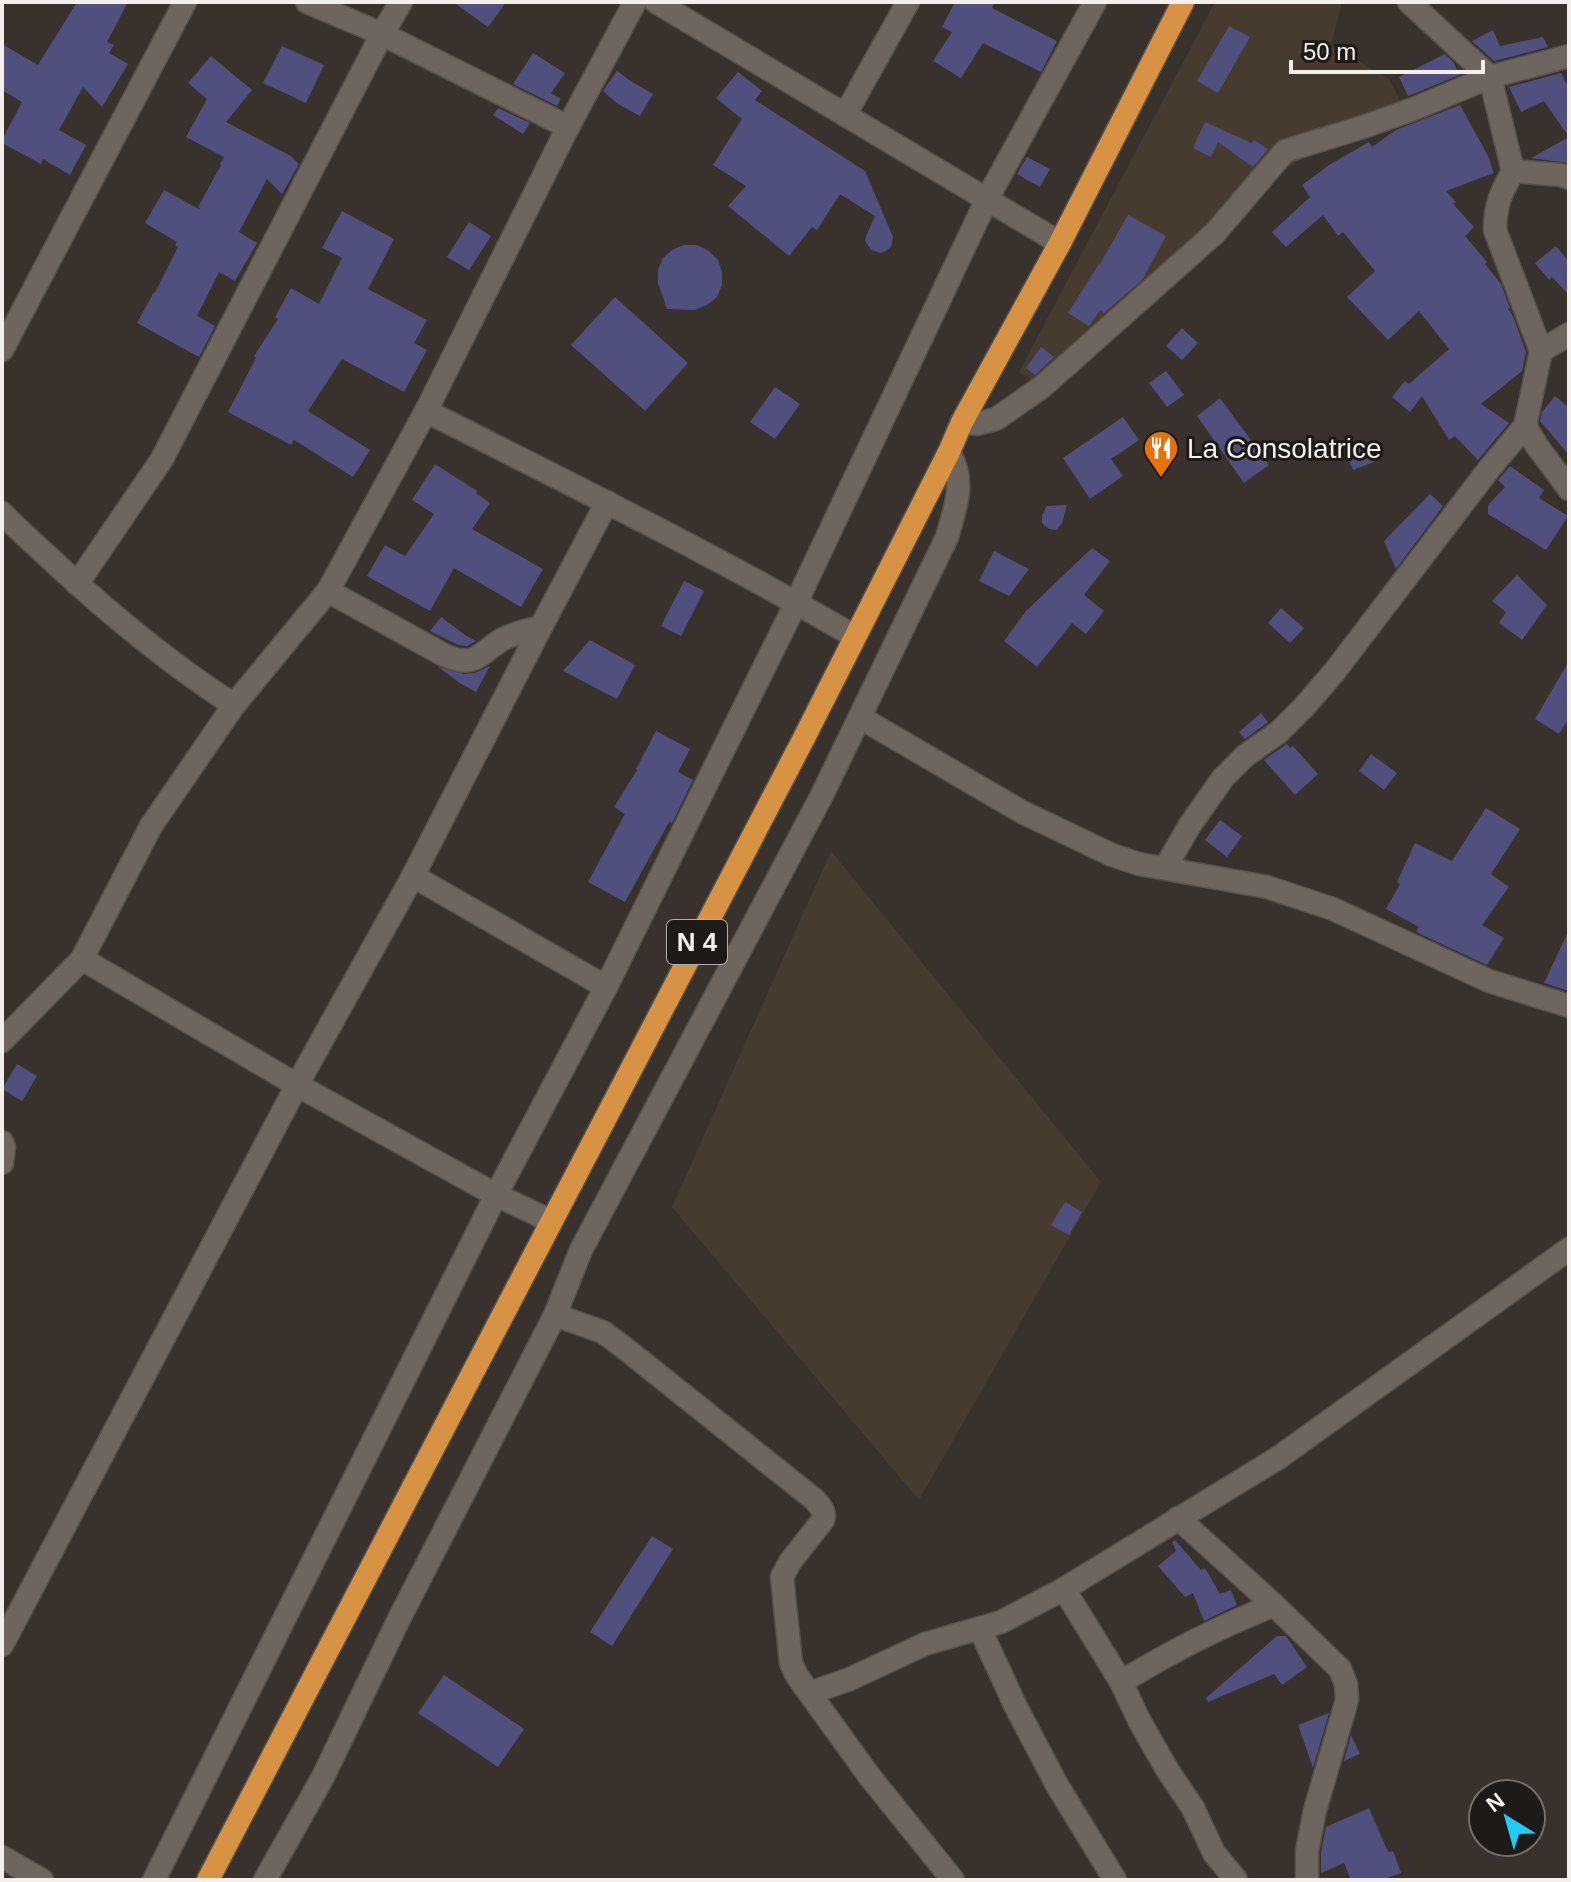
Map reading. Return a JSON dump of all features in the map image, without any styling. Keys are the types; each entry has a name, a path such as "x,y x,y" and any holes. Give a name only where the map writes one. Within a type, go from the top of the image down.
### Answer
{"highway":[{"name":"N 4","path":"208,1880 804,738 962,422 1060,243 1183,2"}],"street":[{"path":"2,350 185,2"},
{"path":"307,2 382,34 568,127"},
{"path":"77,584 162,459 401,2"},
{"path":"2,1041 82,959 151,826 234,705 328,591 426,411 568,127 635,2"},
{"path":"656,2 1060,243"},
{"path":"845,115 908,2"},
{"path":"154,1880 496,1195 606,987 796,603 987,199 1095,2"},
{"path":"1165,868 1223,778 1245,756 1279,732 1327,680 1525,426 1541,351 1495,230 1499,198 1513,171 1490,77 1409,2"},
{"path":"962,422 976,424 996,419 1042,387 1215,233 1285,151 1416,108 1490,77 1569,56"},
{"path":"1513,171 1569,178"},
{"path":"1541,351 1569,334"},
{"path":"426,411 607,502 854,636"},
{"path":"1525,426 1569,489"},
{"path":"265,1880 323,1777 427,1564 555,1315 581,1250 861,718 947,537 959,483 957,467 949,452"},
{"path":"2,1645 8,1620 413,876 607,502"},
{"path":"2,513 77,584 154,650 234,705"},
{"path":"328,591 459,662 476,659 518,632 541,627"},
{"path":"861,718 1022,812 1112,855 1139,864 1267,887 1333,909 1489,981 1569,1006"},
{"path":"413,876 606,987"},
{"path":"82,959 297,1085 496,1195 551,1221"},
{"path":"2,1142 2,1163"},
{"path":"810,1693 850,1679 925,1644 1001,1622 1064,1589 1278,1458 1569,1249"},
{"path":"555,1315 603,1332 815,1500 822,1509 823,1520 782,1577 791,1663 797,1676 870,1777 953,1880"},
{"path":"1178,1518 1340,1669 1346,1684 1347,1700 1315,1810 1307,1851 1307,1880"},
{"path":"1064,1589 1121,1682 1168,1771 1193,1808 1214,1853 1236,1880"},
{"path":"1121,1682 1236,1620 1274,1605"},
{"path":"980,1629 1057,1785 1115,1880"},
{"path":"2,1857 42,1880"}],"shaded area":[{"path":"1215,2 1342,2 1331,46 1389,79 1404,108 1363,122 1282,171 1041,386 1019,372"},
{"path":"831,851 1101,1182 919,1500 672,1207"}],"building":[{"path":"77,2 128,2 107,42 114,45 109,53 128,64 102,107 83,87 59,130 86,145 70,175 43,159 41,164 2,143 22,102 2,90 2,44 38,65"},
{"path":"453,2 506,2 488,27"},
{"path":"955,2 995,2 992,8 1057,41 1041,72 983,43 961,78 933,61 952,32 942,27"},
{"path":"1229,26 1250,37 1218,93 1197,81"},
{"path":"1493,30 1500,46 1543,37 1548,47 1494,61 1472,41"},
{"path":"282,46 324,65 306,103 263,83"},
{"path":"533,53 565,73 551,93 561,99 557,106 513,84"},
{"path":"1445,54 1454,63 1459,75 1408,96 1399,77"},
{"path":"211,56 252,90 226,122 291,156 299,164 282,194 267,179 239,232 257,243 235,281 219,272 197,316 215,326 199,357 137,323 178,247 175,245 177,242 145,223 164,190 201,210 198,207 224,157 186,137 207,99 188,83"},
{"path":"617,71 653,94 640,116 603,91"},
{"path":"738,72 762,91 755,100 865,171 893,237 891,247 881,253 871,250 865,241 875,216 840,194 817,230 812,227 789,256 728,206 746,186 713,165 742,119 716,98"},
{"path":"1561,73 1569,89 1569,137 1544,101 1521,112 1509,87"},
{"path":"1460,105 1494,173 1446,191 1456,202 1453,204 1474,227 1465,236 1501,284 1526,352 1522,371 1481,404 1509,423 1478,460 1455,436 1449,440 1422,396 1410,412 1392,397 1405,381 1409,384 1449,349 1419,311 1388,340 1347,297 1375,271 1343,232 1338,236 1323,215 1286,247 1272,232 1310,197 1302,185 1329,165 1369,142 1372,147 1396,130"},
{"path":"498,108 530,123 523,134 493,115"},
{"path":"1205,122 1251,143 1254,140 1268,149 1253,167 1218,142 1211,157 1193,148"},
{"path":"1569,137 1569,163 1531,158"},
{"path":"1027,157 1050,169 1040,187 1017,174"},
{"path":"342,211 394,239 368,289 427,320 414,343 427,350 404,392 342,359 308,411 370,450 353,477 294,440 291,445 228,412 256,358 254,356 278,319 275,317 291,288 319,304 342,258 322,248"},
{"path":"1128,215 1166,236 1143,279 1104,313 1100,310 1089,326 1068,313"},
{"path":"469,222 491,236 469,270 447,257"},
{"path":"684,245 697,245 718,260 722,285 717,297 707,305 695,310 667,309 658,283 658,270 663,258"},
{"path":"1556,246 1569,262 1569,295 1552,277 1549,280 1535,263"},
{"path":"615,297 688,363 645,411 571,345"},
{"path":"1182,328 1198,343 1182,360 1166,346"},
{"path":"1041,347 1054,357 1035,375 1026,368"},
{"path":"1166,371 1184,395 1167,407 1149,383"},
{"path":"775,387 800,404 775,439 750,422"},
{"path":"1555,396 1569,408 1569,455 1540,421 1542,412"},
{"path":"1220,398 1269,465 1244,483 1197,416"},
{"path":"1123,417 1139,440 1111,459 1123,476 1090,499 1063,458"},
{"path":"1366,444 1374,462 1353,470 1346,453"},
{"path":"435,464 490,503 472,529 543,569 521,607 454,568 430,611 367,576 385,545 405,556 434,514 412,500"},
{"path":"1510,466 1544,490 1539,498 1568,516 1546,550 1488,514 1488,505 1505,487 1498,480"},
{"path":"1430,494 1443,506 1396,569 1384,541"},
{"path":"1067,505 1057,530 1049,529 1042,523 1047,506"},
{"path":"1092,548 1110,561 1084,595 1104,611 1086,634 1072,623 1037,667 1004,641 1026,611"},
{"path":"994,551 1029,569 1009,596 979,581"},
{"path":"1517,575 1547,605 1522,640 1499,623 1506,612 1492,601"},
{"path":"684,581 704,591 681,636 661,626"},
{"path":"1281,608 1304,628 1290,643 1268,623"},
{"path":"441,617 476,641 467,646 458,645 430,631"},
{"path":"590,640 635,665 617,699 563,671"},
{"path":"1569,661 1569,718 1559,734 1535,719"},
{"path":"490,666 476,692 438,667 464,674"},
{"path":"1261,713 1268,722 1245,739 1239,732"},
{"path":"656,731 690,749 678,772 693,780 672,823 669,822 625,902 588,882 625,814 614,807"},
{"path":"1287,744 1290,748 1293,746 1318,774 1295,795 1264,760"},
{"path":"1371,754 1397,773 1384,790 1359,771"},
{"path":"1486,808 1520,829 1491,874 1509,887 1482,925 1504,938 1487,965 1416,932 1419,927 1386,909 1400,884 1397,882 1415,843 1452,861"},
{"path":"1220,820 1242,836 1227,857 1205,840"},
{"path":"1569,930 1569,991 1544,983"},
{"path":"17,1064 37,1076 22,1101 2,1089"},
{"path":"1065,1202 1082,1212 1069,1235 1051,1225"},
{"path":"652,1536 673,1549 612,1646 590,1632"},
{"path":"1175,1540 1201,1570 1205,1568 1220,1594 1231,1590 1237,1605 1204,1621 1193,1593 1185,1597 1158,1566 1176,1551 1172,1542"},
{"path":"1277,1636 1286,1636 1307,1667 1282,1685 1274,1674 1208,1702 1206,1698"},
{"path":"444,1675 524,1729 498,1767 418,1713"},
{"path":"1329,1713 1313,1768 1298,1725"},
{"path":"1351,1735 1360,1754 1344,1761"},
{"path":"1369,1808 1388,1852 1393,1851 1401,1873 1381,1880 1351,1880 1344,1863 1321,1873 1326,1827"}],"place":[{"name":"La Consolatrice","path":"1161,479"}]}
